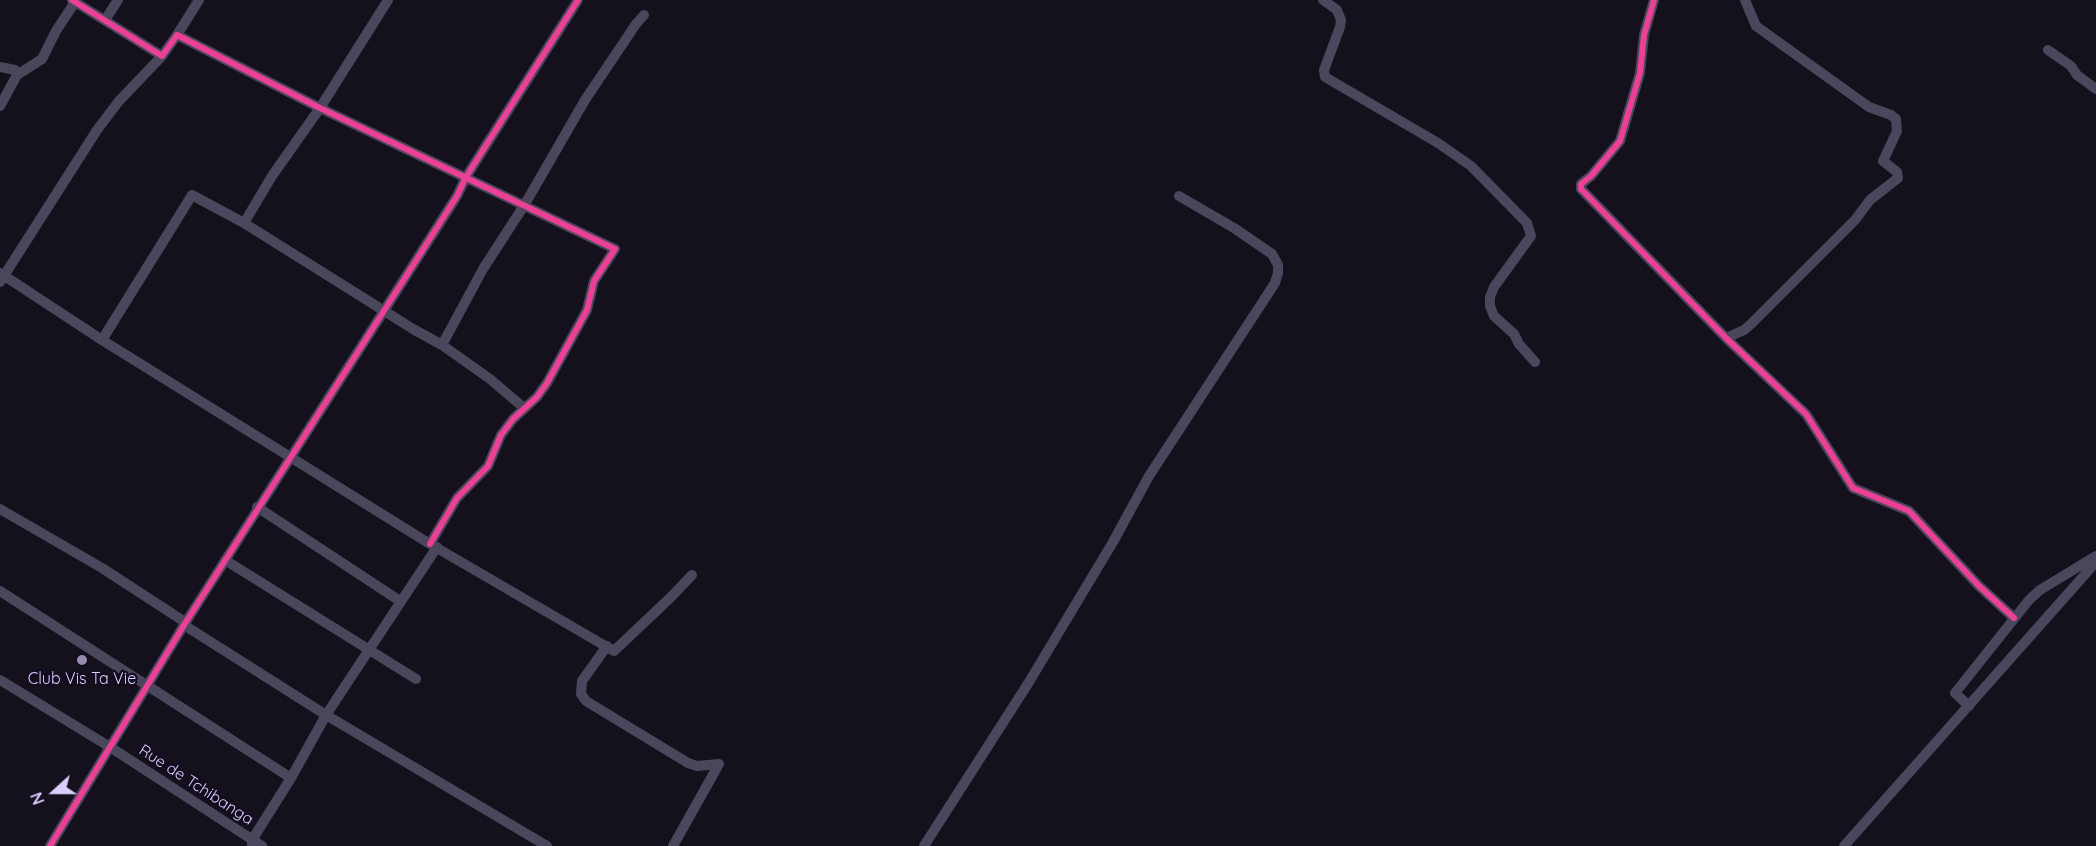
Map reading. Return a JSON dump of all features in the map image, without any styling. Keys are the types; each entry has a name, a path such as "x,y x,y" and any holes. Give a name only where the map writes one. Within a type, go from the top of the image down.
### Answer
{"street":[{"path":"105,20 118,0"},
{"path":"199,0 162,56 119,101 97,129 1,277 434,546 614,651 692,575"},
{"path":"244,223 272,176 320,108 388,0"},
{"path":"50,846 184,623 457,196 466,177 578,0"},
{"path":"1323,0 1337,10 1341,20 1324,70 1325,77 1438,143 1471,166 1527,223 1531,236 1494,286 1490,306 1494,315 1514,334 1519,344 1535,362"},
{"path":"1654,0 1644,35 1640,73 1620,141 1591,176 1581,184 1581,189 1726,338 1806,414 1853,488 1909,511 1979,586 2014,618"},
{"path":"1726,338 1744,330 1855,220 1870,200 1898,178 1898,172 1883,161 1897,131 1896,119 1869,107 1756,26 1745,0"},
{"path":"0,106 17,75 42,59 74,1 162,56"},
{"path":"442,345 483,269 523,206 585,99 644,15"},
{"path":"177,35 320,108 615,249 594,281 587,310 547,383 537,397 513,419 501,435 488,466 452,506 434,546 327,715 256,844"},
{"path":"2048,50 2071,66 2077,75 2096,89"},
{"path":"0,67 15,70 17,75"},
{"path":"102,340 192,195 244,223 442,345 490,379 524,408"},
{"path":"924,846 1035,673 1149,476 1275,283 1278,265 1272,254 1234,228 1179,196"},
{"path":"257,507 400,601"},
{"path":"0,509 102,568 327,715 547,846"},
{"path":"1969,706 1955,693 2014,618 2040,590 2096,556"},
{"path":"225,560 416,680"},
{"path":"1844,846 2096,562"},
{"path":"0,591 291,778"},
{"path":"607,646 582,681 581,694 586,701 688,763 697,766 718,764 673,846"},
{"name":"Rue de Tchibanga","path":"0,680 110,747 256,844"}],"cycle path":[{"path":"72,0 162,56 177,35 320,108 615,249 594,281 587,310 547,383 501,435 488,466 457,498 430,544"},
{"path":"50,846 184,625 457,196 466,177 578,0"},
{"path":"1654,0 1644,35 1640,73 1620,141 1591,176 1581,184 1581,189 1726,338 1806,414 1853,488 1909,511 1979,586 2014,618"}],"place":[{"name":"Club Vis Ta Vie","path":"82,660"}]}
